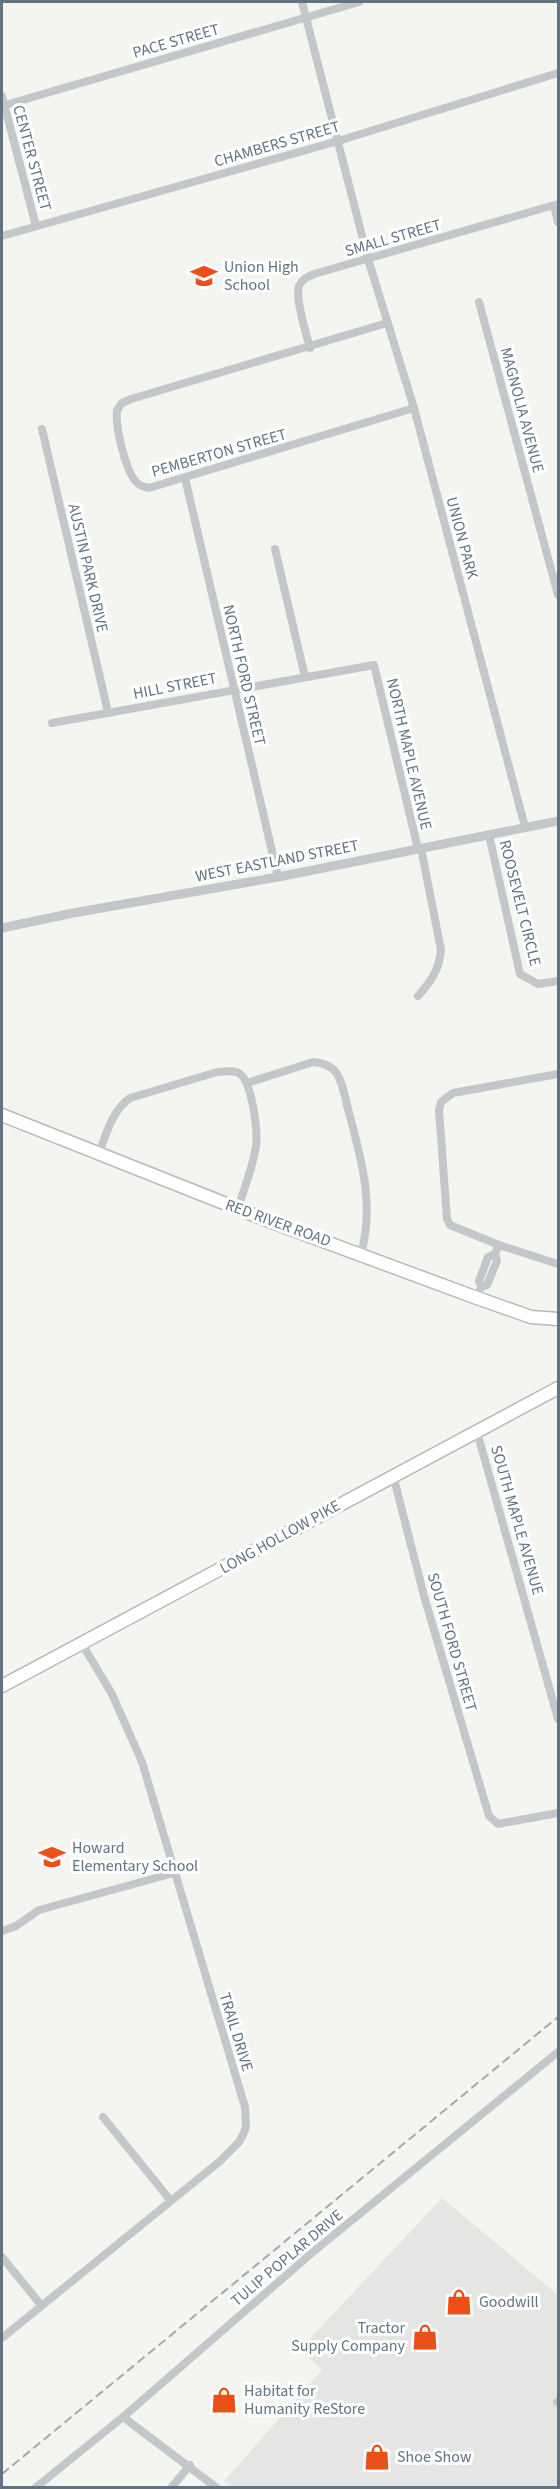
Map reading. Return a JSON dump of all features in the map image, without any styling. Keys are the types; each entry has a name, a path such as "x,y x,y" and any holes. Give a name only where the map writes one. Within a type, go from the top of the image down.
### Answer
{"main road":[{"name":"RED RIVER ROAD","path":"2,1116 238,1209 361,1254 479,1293 531,1317 558,1319"},
{"name":"LONG HOLLOW PIKE","path":"2,1686 558,1388"}],"street":[{"name":"UNION PARK","path":"302,2 368,259 414,408 525,827"},
{"name":"PACE STREET","path":"3,105 359,2"},
{"name":"CHAMBERS STREET","path":"2,236 338,141 558,73"},
{"name":"CENTER STREET","path":"2,96 36,226"},
{"name":"SMALL STREET","path":"310,348 298,297 298,288 303,279 556,205"},
{"path":"556,205 558,222"},
{"name":"MAGNOLIA AVENUE","path":"479,302 558,595"},
{"name":"PEMBERTON STREET","path":"387,323 122,403 117,410 116,417 123,449 132,476 140,485 149,488 414,408"},
{"name":"AUSTIN PARK DRIVE","path":"42,429 108,712"},
{"name":"NORTH FORD STREET","path":"184,478 278,877"},
{"path":"275,549 305,677"},
{"name":"HILL STREET","path":"52,723 374,665"},
{"name":"NORTH MAPLE AVENUE","path":"374,665 420,849 441,951 440,965 434,978 418,996"},
{"name":"WEST EASTLAND STREET","path":"2,928 73,913 278,877 558,820"},
{"name":"ROOSEVELT CIRCLE","path":"489,835 520,974 538,984 558,981"},
{"path":"247,1083 313,1062 323,1063 337,1074 362,1161 365,1182 368,1224 361,1254"},
{"path":"99,1153 112,1118 120,1106 130,1098 217,1072 232,1071 241,1074 247,1083 256,1122 256,1144 238,1209"},
{"path":"558,1074 453,1093 441,1102 440,1110 450,1225 499,1245 558,1264"},
{"path":"479,1293 487,1285 497,1261 495,1254 499,1245"},
{"name":"SOUTH MAPLE AVENUE","path":"477,1432 558,1719"},
{"name":"SOUTH FORD STREET","path":"393,1475 424,1596 489,1816 498,1824 558,1814"},
{"name":"TRAIL DRIVE","path":"2,2338 203,2176 239,2142 246,2125 245,2107 142,1762 112,1694 82,1644"},
{"path":"2,1931 16,1926 39,1910 174,1873"},
{"name":"TULIP POPLAR DRIVE","path":"35,2487 123,2417 313,2252 558,2052"},
{"path":"104,2117 171,2201"},
{"path":"2,2257 41,2305"},
{"path":"123,2417 217,2487"},
{"path":"171,2487 190,2465"}],"shaded area":[{"path":"442,2198 558,2295 558,2487 232,2488 224,2481 322,2370 300,2349"}],"railway":[{"path":"2,2474 558,2017"}],"place":[{"name":"Union High School","path":"204,276"},
{"name":"Howard Elementary School","path":"52,1857"},
{"name":"Goodwill","path":"459,2302"},
{"name":"Tractor Supply Company","path":"425,2337"},
{"name":"Habitat for Humanity ReStore","path":"224,2400"},
{"name":"Shoe Show","path":"377,2457"}]}
